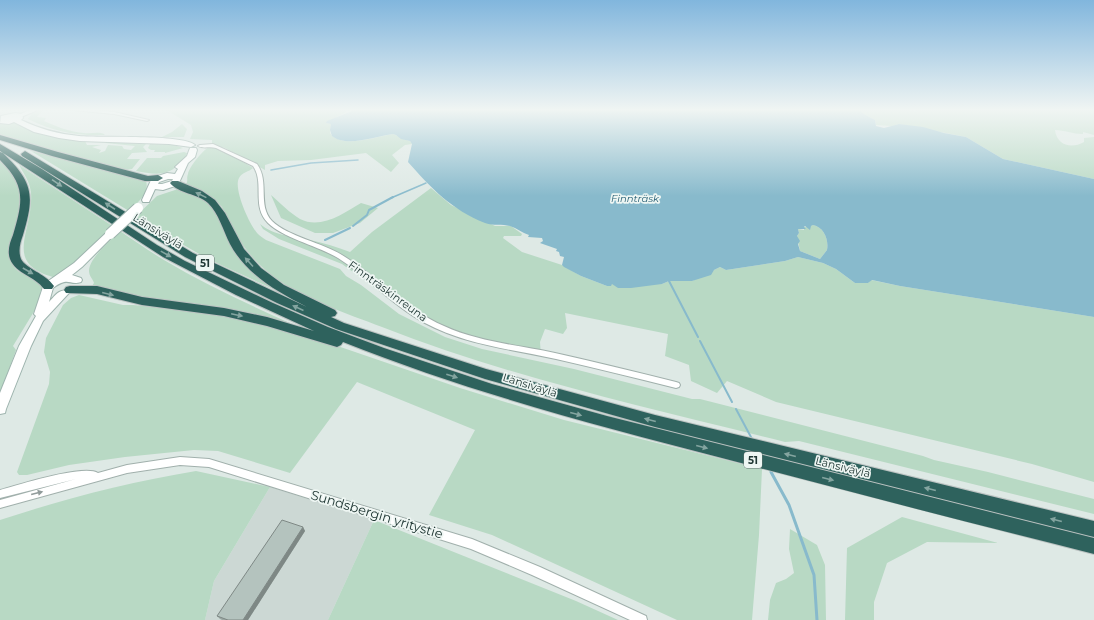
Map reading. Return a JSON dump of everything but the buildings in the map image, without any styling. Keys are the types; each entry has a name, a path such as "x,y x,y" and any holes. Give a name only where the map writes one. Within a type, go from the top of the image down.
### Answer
{"highway":[{"path":"3,138 68,158 148,178 156,182"},
{"name":"Länsiväylä","path":"0,140 40,161 167,243 230,276 340,326 420,360 526,401 637,431 1094,546"},
{"name":"Länsiväylä","path":"0,148 27,163 155,248 270,307 332,333 420,360 655,421 1094,529"},
{"path":"0,154 16,169 24,183 26,190 25,204 16,241 15,257 22,267 43,279 47,289"},
{"path":"173,182 199,193 212,202 247,261 268,279 298,297 420,360"},
{"path":"70,288 90,289 149,302 223,312 274,323 369,353 420,360"}],"main road":[{"path":"0,409 25,346 39,319 47,289 86,258 146,200 173,182 191,157 195,147 172,142 61,138"},
{"path":"146,200 156,182 185,164"},
{"path":"167,176 173,182"},
{"path":"156,182 159,187 173,182"},
{"path":"39,319 70,288 86,258"},
{"path":"59,279 72,277 70,288"},
{"path":"47,289 50,295 70,288"}],"street":[{"name":"Finnträskinreuna","path":"195,147 218,147 258,168 261,175 260,204 269,222 339,256 427,321 469,339 559,357 676,385"},
{"name":"Sundsbergin yritystie","path":"0,504 100,475 127,469 180,461 196,461 222,466 472,544 536,571 642,620"},
{"name":"Sundsbergin yritystie","path":"0,494 74,475 100,475"}],"shaded area":[{"path":"270,487 374,520 328,620 205,620 214,581"}],"green space":[{"path":"11,138 60,138 85,141 87,145 101,145 92,147 101,150 99,153 105,151 108,145 122,146 124,149 131,150 135,146 105,143 106,142 146,144 143,147 147,152 132,153 127,159 140,159 132,169 125,170"},
{"path":"335,138 343,141 360,141 374,138 402,138 410,141 412,144 405,145 392,155 399,163 391,172 366,153 311,160 278,161 265,165 265,170 225,148 212,144 212,140 190,139"},
{"path":"968,138 1058,138 1066,145 1075,145 1084,142 1084,138 1094,138 1094,179 1003,159"},
{"path":"150,144 174,145 183,148 165,153 154,152 155,150 148,148"},
{"path":"209,147 226,152 253,168 240,176 238,190 247,216 260,236 266,240 340,269 346,276 361,285 399,314 445,337 482,349 574,369 692,399 700,399 934,460 1094,499 1094,514 799,441 785,442 582,391 481,362 326,306 299,293 274,277 257,262 244,246 232,228 222,207 213,198 185,185 191,167 200,155"},
{"path":"31,151 142,179 146,181 146,190 142,198 129,211"},
{"path":"184,152 187,153 185,158 173,169 164,173 153,174 136,171 147,158 161,158 163,156"},
{"path":"0,160 11,171 19,184 21,197 21,211 12,248 12,259 15,268 43,286 40,293 41,300 13,346 16,350 0,394"},
{"path":"19,165 114,227 64,274 57,278 40,272 29,264 25,255 24,245 31,207 31,193 28,182"},
{"path":"431,188 451,205 495,226 511,226 522,234 521,236 504,236 503,238 522,252 562,265 581,276 607,286 612,284 662,284 669,281 692,281 720,267 726,270 785,261 798,257 823,263 836,269 855,283 868,283 871,280 1094,317 1094,482 1032,464 776,402 727,381 717,393 691,381 689,365 665,356 668,334 565,313 567,328 563,334 545,329 540,342 541,356 464,337 408,312 342,264 279,239 263,229 260,224 277,233 320,242 350,252 372,232"},
{"path":"178,189 199,195 214,208 229,239 284,294 208,259 135,217 157,196"},
{"path":"271,195 296,217 308,222 316,223 332,219 361,203 378,208 360,223 333,233 315,233 281,218"},
{"path":"813,225 817,226 823,231 827,242 827,250 820,259 800,251 797,236 799,233 798,229 804,230 804,227"},
{"path":"120,231 158,257 196,278 294,325 240,311 139,298 92,286 94,283 89,271 90,266 96,255"},
{"path":"79,295 123,305 176,309 241,319 323,341 460,388 564,420 762,469 759,535 752,620 677,620 492,535 429,515 475,430 357,382 290,473 218,451 194,450 125,457 69,465 27,475 19,475 17,472 49,384 50,372 44,352 46,338 63,305 71,298"},
{"path":"196,471 270,487 214,581 205,620 0,620 0,520 97,492 146,480"},
{"path":"902,517 998,543 927,542 887,563 874,602 874,620 845,620 847,548"},
{"path":"374,520 576,601 618,620 328,620"},
{"path":"790,529 817,545 825,565 826,620 768,620 770,600 776,583 786,579 794,573 789,549"}],"water":[{"name":"Finnträsk","path":"336,138 372,138 353,141"},
{"name":"Finnträsk","path":"400,138 968,138 1003,159 1094,179 1094,317 900,286 872,280 868,283 855,283 836,269 823,263 798,257 785,261 726,270 720,267 714,270 711,275 692,281 669,281 662,284 631,288 618,288 612,284 611,286 607,286 581,276 564,267 562,265 564,257 560,256 559,252 556,251 557,249 540,243 543,241 542,238 528,237 529,235 510,226 485,223 462,212 452,205 425,181 408,162 412,144 410,141","holes":["813,225 820,228 825,234 827,242 827,250 820,259 800,251 798,244 800,241 797,236 799,233 798,229 806,229 804,227 805,226 810,230 811,226"]}],"waterway":[{"path":"271,170 311,163 358,160"},
{"path":"392,198 426,183"},
{"path":"353,226 367,215 369,210 392,198"},
{"path":"325,240 350,228"},
{"path":"669,281 698,337"},
{"path":"700,341 732,402"},
{"path":"736,409 752,439"},
{"path":"771,472 789,505 814,575 817,620"}]}
